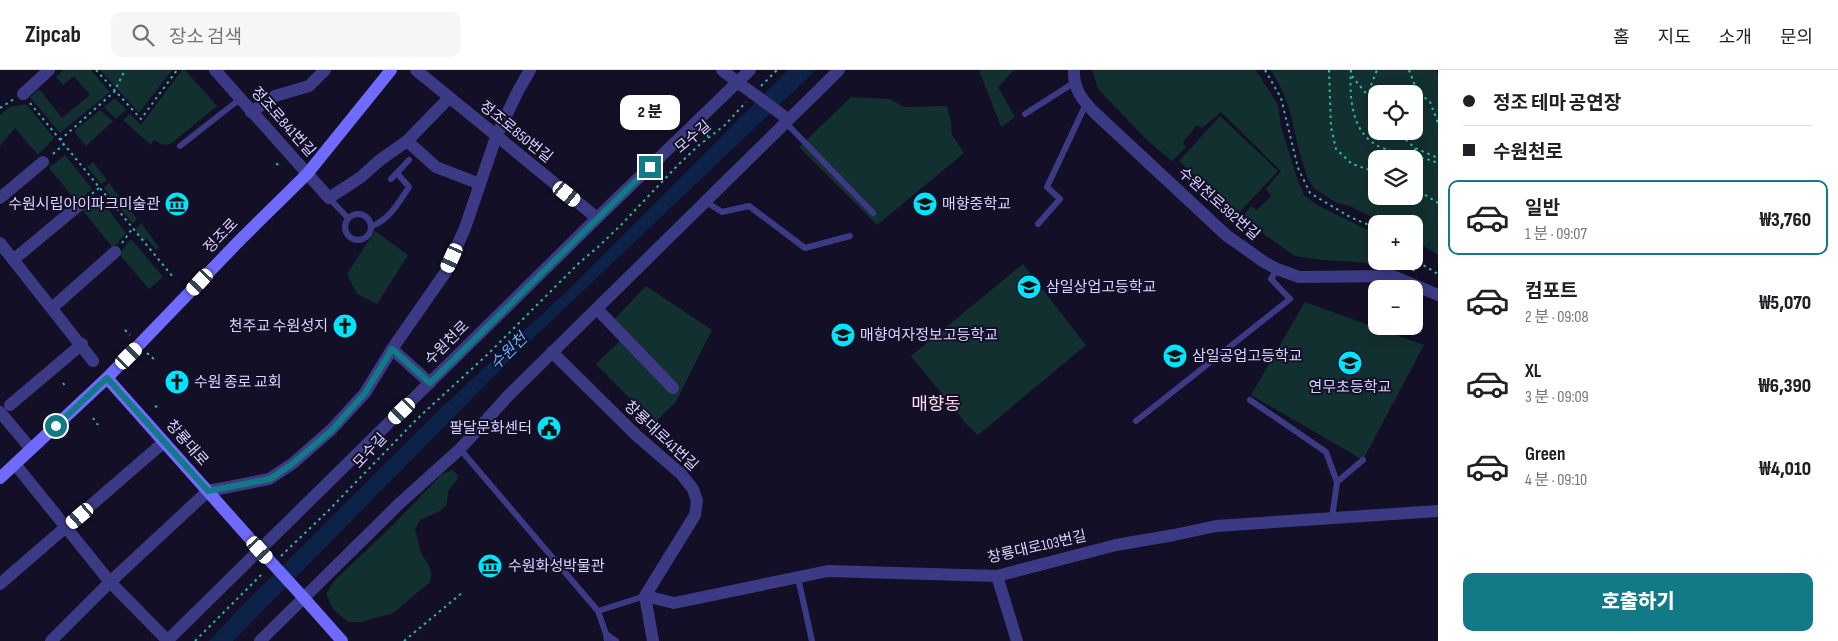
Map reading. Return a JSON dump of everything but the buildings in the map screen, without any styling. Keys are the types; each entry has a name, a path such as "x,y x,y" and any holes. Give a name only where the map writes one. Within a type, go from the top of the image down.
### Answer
{"street":[{"path":"23,94 49,70"},
{"name":"정조로841번길","path":"216,70 240,100 329,198"},
{"path":"251,112 275,96 309,86 325,70"},
{"name":"정조로","path":"0,478 107,378 241,239 307,174 391,70"},
{"name":"정조로850번길","path":"416,70 597,218"},
{"path":"52,641 110,582 208,491 270,479 292,464 332,430 365,393 392,349 445,273 465,228 496,137 530,70"},
{"path":"722,70 786,120"},
{"name":"수원천로","path":"168,641 597,218 748,90 750,70"},
{"path":"260,641 400,503 460,449 508,396 552,352 839,70"},
{"name":"수원천로392번길","path":"1074,76 1078,92 1086,104 1226,235 1264,262 1299,277 1393,276 1403,280"},
{"path":"329,198 361,177 380,160 407,141 449,98"},
{"path":"407,141 436,167 480,184"},
{"path":"0,198 43,162"},
{"path":"14,260 78,206"},
{"path":"0,243 82,344 93,361"},
{"path":"52,308 115,252"},
{"path":"1423,288 1438,294"},
{"path":"597,309 673,388"},
{"path":"31,449 5,408 82,344"},
{"path":"392,349 430,383"},
{"name":"창룡대로41번길","path":"552,352 636,435 669,462 693,489 697,501 695,515 645,596"},
{"name":"창룡대로","path":"107,378 342,641"},
{"path":"0,584 164,442"},
{"path":"15,464 110,582 168,641"},
{"name":"창룡대로103번길","path":"645,596 674,603 828,571 996,576 1116,545 1216,526 1438,510"},
{"path":"996,576 1017,641"},
{"path":"645,596 653,641"}],"lane":[{"path":"1025,114 1074,76"},
{"path":"180,146 240,100"},
{"path":"1038,224 1060,199 1047,187 1086,104"},
{"path":"786,120 873,212"},
{"path":"391,179 409,160"},
{"path":"372,226 393,211 409,187 397,173"},
{"path":"329,198 348,218"},
{"path":"706,202 722,212 749,206 805,248 850,236"},
{"path":"360,214 368,218 372,231 367,238 359,241 347,235 345,231 348,218 360,214"},
{"path":"1136,421 1290,300 1271,279 1277,269"},
{"path":"1250,400 1326,452 1337,482 1332,518"},
{"path":"460,449 598,611 606,637 616,641"},
{"path":"1337,482 1363,460"},
{"path":"798,578 812,641"},
{"path":"598,611 645,596"}],"path":[{"path":"96,70 114,92 141,119 177,70"},
{"path":"60,140 114,92 125,70"},
{"name":"모수길","path":"279,557 333,506 418,418 488,354 579,263 621,225 685,158 725,125 748,90 777,70"},
{"path":"1265,70 1281,98 1298,168 1310,193 1350,217 1368,225"},
{"path":"1329,70 1331,126 1336,149 1352,164 1368,169"},
{"path":"1351,70 1353,110 1360,132 1373,144 1390,150"},
{"path":"1372,85 1377,70"},
{"path":"1409,70 1417,91 1430,102 1438,122"},
{"path":"1351,75 1368,96"},
{"path":"0,108 23,94 173,277"},
{"path":"1407,140 1416,148 1438,158"},
{"path":"308,141 314,145"},
{"path":"43,162 64,144"},
{"path":"1423,158 1438,163"},
{"path":"276,164 282,165"},
{"path":"78,206 99,188"},
{"path":"1423,194 1438,203"},
{"path":"115,252 132,229"},
{"path":"1423,265 1438,274"},
{"path":"125,330 130,336"},
{"path":"147,353 155,360"},
{"path":"63,383 66,387"},
{"path":"155,408 159,405"},
{"path":"93,418 98,424"},
{"path":"195,641 265,571"},
{"path":"404,641 463,592"}],"green space":[{"path":"64,70 91,70 110,92 60,133 30,97 39,89 62,118 90,95 74,76 63,85 56,77"},
{"path":"100,70 172,70 139,113"},
{"path":"182,70 185,70 217,106 173,142 163,145 154,140 151,145 123,120 130,114 141,125"},
{"path":"979,70 1014,70 998,87 1015,117 1001,127"},
{"path":"1092,70 1256,70 1278,105 1281,127 1304,195 1317,205 1368,230 1368,263 1295,256 1241,218 1251,206 1257,210 1271,196 1266,189 1281,171 1221,112 1202,128 1197,125 1183,142 1186,147 1172,161 1147,140 1098,89"},
{"path":"1271,70 1436,70 1438,75 1438,255 1423,246 1423,215 1368,215 1350,206 1335,202 1314,188 1308,179 1300,154 1289,108"},
{"path":"851,97 890,99 904,107 947,106 952,135 964,153 877,225 799,147"},
{"path":"115,98 126,110 116,119 104,107"},
{"path":"26,104 54,138 38,155 15,128 0,146 0,115 10,107"},
{"path":"100,110 113,121 86,146 74,131"},
{"path":"1220,116 1278,171 1237,215 1179,161"},
{"path":"65,155 92,189 77,202 49,168"},
{"path":"93,162 107,180 101,184 87,167"},
{"path":"109,183 137,219 133,224 104,188"},
{"path":"97,195 126,233 113,248 80,207"},
{"path":"141,223 159,247 156,250 147,239 144,241 135,230"},
{"path":"375,231 408,255 377,304 357,294 347,274"},
{"path":"131,239 163,277 149,289 119,254"},
{"path":"1023,264 1086,345 978,435 968,426 911,356"},
{"path":"646,286 712,330 675,403 654,423 596,364 622,339 608,326"},
{"path":"1305,302 1368,325 1368,335 1396,335 1424,345 1363,460 1251,395"},
{"path":"452,470 458,475 457,480 448,491 447,504 440,511 420,520 415,530 420,549 430,568 430,582 393,613 361,622 348,622 333,609 326,594 334,581 396,522 442,474"}],"water":[{"name":"수원천","path":"788,70 816,70 508,362 233,641 209,641 440,409 567,291"}],"place":[{"name":"수원시립아이파크미술관","path":"177,204"},
{"name":"매향중학교","path":"925,204"},
{"name":"삼일상업고등학교","path":"1029,287"},
{"name":"천주교 수원성지","path":"345,326"},
{"name":"매향여자정보고등학교","path":"843,335"},
{"name":"삼일공업고등학교","path":"1175,356"},
{"name":"연무초등학교","path":"1350,363"},
{"name":"수원 종로 교회","path":"177,382"},
{"name":"팔달문화센터","path":"549,428"},
{"name":"수원화성박물관","path":"490,566"}],"district":[{"name":"매향동","path":"936,404"}],"route":[{"path":"56,426 107,378 208,491 270,479 292,464 332,430 365,393 392,349 430,383 650,167"}]}
